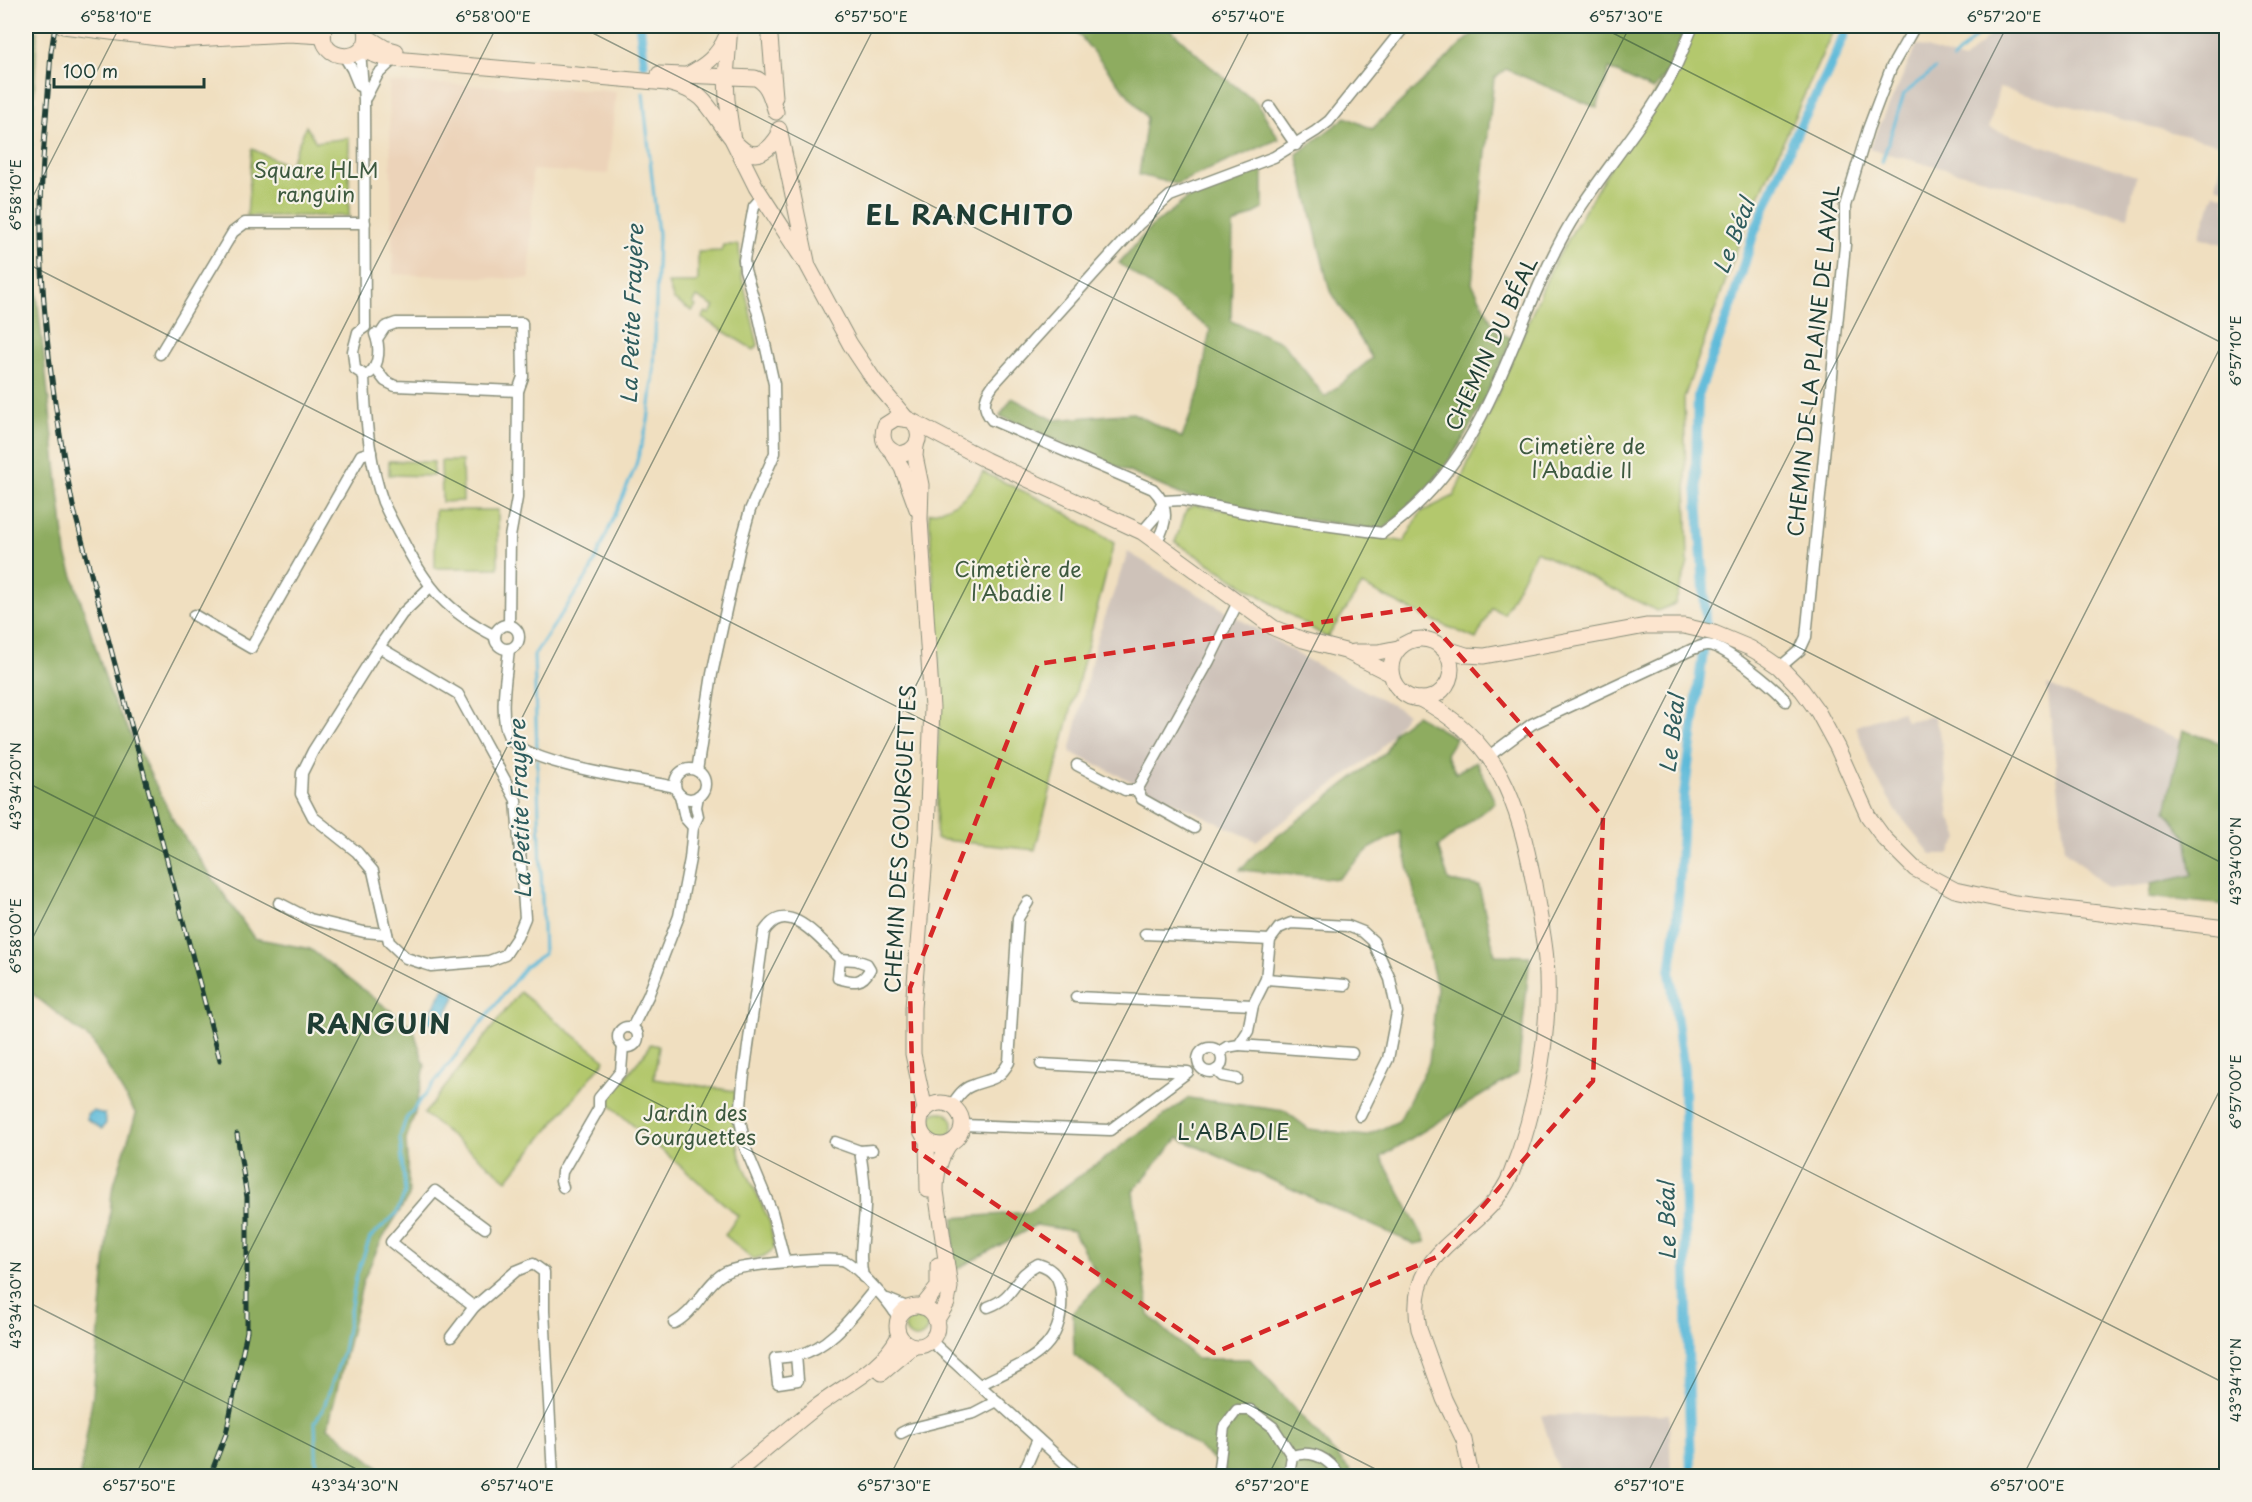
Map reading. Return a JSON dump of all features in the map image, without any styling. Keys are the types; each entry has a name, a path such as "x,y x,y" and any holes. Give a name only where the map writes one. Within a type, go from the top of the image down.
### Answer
{"main road":[{"path":"63,26 182,33 324,31 327,48 344,57 363,41"},
{"path":"770,26 776,112 808,266"},
{"path":"730,28 726,76 733,141 748,153 757,154 772,147 780,134"},
{"path":"687,75 704,66 713,57 723,45 730,28"},
{"path":"363,41 390,50 611,71 755,78 763,81 776,112"},
{"path":"363,41 383,58 667,83 679,86 702,99 733,141 762,197 808,266 850,344 874,380 910,421 919,435 917,443"},
{"path":"874,380 883,408 885,425 882,437 892,452 905,453 917,443 948,440"},
{"path":"885,425 892,419 910,421 1142,532 1274,628 1345,651 1391,674"},
{"name":"CHEMIN DES GOURGUETTES","path":"917,443 915,456 921,485 920,519 932,708 927,831 913,1008 913,1054 925,1110"},
{"name":"CHEMIN DES GOURGUETTES","path":"892,452 905,475 920,519"},
{"path":"1441,647 1466,655 1484,656 1646,626 1684,626 1710,639 1750,648 1780,667 1802,690 1818,712 1869,816 1884,838 1915,869 1955,890 2015,903 2226,928"},
{"path":"1345,651 1378,652 1398,648 1411,640 1419,639 1435,642 1448,655 1451,665 1448,680 1449,705 1463,729"},
{"path":"1398,648 1391,661 1391,674 1400,692 1420,699 1430,698 1439,693 1448,680 1484,656"},
{"path":"1420,699 1441,710 1463,729 1489,756 1505,784 1522,827 1541,924 1548,987 1538,1079 1530,1115 1512,1173 1490,1207 1434,1257 1424,1274 1417,1296 1419,1329 1452,1419 1464,1440 1471,1476"},
{"path":"920,1089 959,1114 962,1125 958,1136 950,1143 942,1156 936,1176 936,1191 950,1287 947,1304 936,1321 936,1333 931,1341 914,1346 908,1345 899,1336 896,1325 938,1287 939,1277 926,1175 927,1140"},
{"path":"946,1105 925,1110 921,1116 920,1129 927,1140 938,1145 950,1143"},
{"path":"910,1311 928,1310 936,1321"},
{"path":"732,1476 817,1406 877,1365 892,1350 899,1336"},
{"path":"764,1450 778,1444 882,1372 914,1346"}],"street":[{"path":"1157,542 1166,520 1162,501 1153,489 992,420 985,410 986,396 993,385 1068,300 1139,224 1170,196 1274,157 1296,145 1329,121 1405,26"},
{"name":"CHEMIN DU BÉAL","path":"1162,501 1182,500 1273,518 1382,533 1404,518 1450,470 1469,441 1486,410 1541,282 1571,223 1672,75 1693,26"},
{"name":"CHEMIN DE LA PLAINE DE LAVAL","path":"1780,667 1800,650 1806,638 1845,245 1845,206 1868,129 1891,68 1915,26"},
{"path":"363,41 365,327"},
{"path":"344,57 352,69 364,100"},
{"path":"364,100 378,74 394,59"},
{"path":"1270,107 1296,145"},
{"path":"697,771 712,674 740,546 750,510 775,453 774,384 744,260 754,206 762,197"},
{"path":"160,354 233,232 245,223 365,223"},
{"path":"377,339 385,327 396,323 522,323 523,377 518,392 517,498 510,537 509,625"},
{"path":"364,375 375,368 378,354 377,339 371,330 365,327"},
{"path":"364,375 355,369 353,351 358,332 365,327"},
{"path":"375,368 385,381 395,386 518,392"},
{"path":"364,375 371,452 383,502 421,575 454,611 495,636 499,646 509,649"},
{"path":"194,615 251,648 361,455 371,452"},
{"path":"1142,532 1156,516 1162,501"},
{"path":"379,647 458,693 516,800 525,918 517,938 505,955 489,961 431,966 406,958 389,942 373,871 357,852 313,816 301,794 302,773 313,751 379,647 402,614 430,587"},
{"path":"1137,790 1209,661 1238,602"},
{"path":"495,636 501,627 509,625 516,628 519,635 518,643 509,649"},
{"path":"1489,756 1532,724 1710,639 1717,648 1776,689 1786,701"},
{"path":"509,649 505,715 509,737 527,750 546,759 678,791 689,798 698,796"},
{"path":"1077,765 1125,790 1137,790"},
{"path":"563,1187 562,1172 600,1108 599,1098 621,1071 623,1046 632,1046 637,1041 637,1032 632,1028 648,996 679,916 690,859 693,827 698,816 698,796 703,789 704,781 697,771 689,769 681,772 676,778 685,818 693,827"},
{"path":"1137,790 1142,799 1194,828"},
{"path":"946,1105 970,1086 994,1080 1005,1070 1009,1062 1018,918 1028,902"},
{"path":"279,903 310,920 364,932 387,934"},
{"path":"785,1262 778,1244 772,1212 745,1147 740,1119 744,1071 764,932 769,923 776,919 799,920 840,959"},
{"path":"1239,1045 1248,1031 1253,1005 1266,979 1270,940 1279,928 1291,923 1348,926 1363,932 1373,941 1390,979 1397,1012 1388,1059 1360,1116"},
{"path":"1145,934 1270,940"},
{"path":"1266,979 1345,985"},
{"path":"1076,997 1253,1005"},
{"path":"1219,1052 1227,1047 1239,1045 1352,1053"},
{"path":"1212,1048 1219,1052 1221,1062 1216,1070 1205,1071 1200,1067 1197,1059 1200,1052 1212,1048"},
{"path":"1041,1064 1188,1072"},
{"path":"962,1125 1110,1130 1188,1072 1200,1067"},
{"path":"1216,1070 1222,1076 1237,1079"},
{"path":"835,1142 860,1151 872,1150"},
{"path":"860,1151 865,1194 863,1236 859,1260 863,1277"},
{"path":"474,1307 390,1242 435,1191 485,1227"},
{"path":"674,1323 683,1318 720,1276 729,1270 785,1262 844,1261 886,1299 910,1311"},
{"path":"451,1337 474,1307 516,1271 533,1264 544,1272 553,1476"},
{"path":"980,1385 1043,1351 1060,1322 1059,1278 1047,1267 1038,1264 1021,1276 1010,1294 987,1307"},
{"path":"796,1355 821,1345 846,1323 874,1289"},
{"path":"931,1341 1079,1476"},
{"path":"901,1433 974,1413 998,1401"},
{"path":"1218,1476 1224,1427 1237,1410 1250,1410 1273,1427 1292,1456 1289,1476"},
{"path":"1022,1476 1038,1439"},
{"path":"1292,1456 1302,1453 1316,1454 1335,1468 1340,1476"}],"highlighted area":[{"path":"1418,608 1603,817 1593,1081 1439,1256 1214,1353 914,1149 910,988 1038,664"}],"shaded area":[{"path":"2001,26 2226,26 2226,146 1999,88 1989,128 2136,176 2128,217 1869,149 1917,45 1963,60"},
{"path":"389,82 616,91 608,174 532,170 530,279 393,274"},
{"path":"2226,146 2226,189 2216,186"},
{"path":"2215,193 2226,196 2226,245 2199,237"},
{"path":"1128,552 1306,659 1407,713 1380,750 1256,841 1070,752 1096,642"},
{"path":"2047,685 2180,739 2166,811 2186,837 2192,875 2151,884 2108,889 2065,849"},
{"path":"1902,711 1906,721 1934,716 1941,737 1950,817 1959,838 1949,854 1931,854 1897,812 1873,772 1856,726"},
{"path":"1669,1414 1671,1476 1557,1476 1557,1466 1541,1415"}],"green space":[{"path":"26,26 37,32 28,215 66,554 111,696 176,825 254,938 310,949 413,1028 425,1066 415,1113 406,1139 409,1196 381,1241 363,1281 328,1427 390,1476 80,1476 93,1394 112,1191 136,1114 92,1041 26,989"},
{"path":"1072,26 1167,26 1211,67 1257,103 1279,139 1176,184 1139,175 1147,118"},
{"path":"1481,26 1686,26 1669,69 1653,90 1609,69 1597,108 1506,69 1494,78 1472,283 1497,332 1512,338 1488,392 1460,443 1426,490 1406,511 1382,530 1275,515 1182,495 1000,416 1012,398 1054,420 1133,413 1182,438 1200,389 1210,329 1119,263 1151,227 1197,191 1263,165 1263,209 1233,225 1231,321 1283,343 1325,397 1372,358 1329,288 1297,154 1346,117 1372,129"},
{"name":"Cimetière de l'Abadie II","path":"1696,26 1835,26 1743,232 1684,398 1688,563 1675,604 1657,611 1536,551 1504,614 1492,608 1476,639 1423,616 1362,585 1327,638 1175,542 1187,509 1194,505 1319,525 1404,542 1421,512 1454,496 1551,269"},
{"name":"Square HLM ranguin","path":"306,126 316,142 349,138 349,216 247,216 252,149 289,166"},
{"path":"723,245 739,245 741,273 758,345 754,350 702,318 714,307 697,297 693,304 696,306 692,311 674,300 668,283 696,283 698,281 698,252 721,251"},
{"path":"389,461 434,462 433,476 389,475"},
{"path":"441,461 462,461 463,501 442,502"},
{"name":"Cimetière de l'Abadie I","path":"983,472 1054,506 1114,543 1035,850 936,839 940,680 929,513 961,499 973,488"},
{"path":"435,510 498,510 498,568 435,568"},
{"path":"1416,715 1456,738 1446,754 1456,773 1476,761 1495,802 1438,847 1449,881 1479,886 1495,955 1530,956 1518,1073 1381,1157 1426,1242 1414,1244 1178,1138 1133,1191 1149,1315 1197,1359 1250,1359 1355,1476 1230,1476 1211,1457 1074,1355 1073,1312 1101,1282 1073,1231 1036,1225 952,1272 954,1218 1029,1212 1189,1098 1285,1111 1309,1129 1366,1136 1399,1121 1429,1062 1437,988 1400,832 1369,849 1338,879 1240,870 1257,852 1386,752 1394,732"},
{"path":"2183,730 2226,745 2226,905 2149,897 2151,884 2192,875 2186,837 2166,811"},
{"path":"520,992 605,1060 507,1180 424,1114"},
{"name":"Jardin des Gourguettes","path":"650,1044 659,1046 654,1079 735,1091 734,1125 740,1157 770,1223 774,1249 764,1256 753,1259 725,1235 738,1216 606,1102"},
{"path":"940,1112 949,1116 953,1125 949,1134 940,1138 931,1134 927,1125 931,1116"},
{"path":"916,1316 924,1319 927,1327 924,1335 916,1338 908,1335 905,1327 908,1319"}],"water":[{"path":"444,988 456,995 439,1028 427,1021"},
{"path":"93,1111 105,1114 106,1123 102,1129 87,1119 87,1114"}],"waterway":[{"name":"La Petite Frayère","path":"640,26 644,63"},
{"name":"Le Béal","path":"1691,1476 1684,1071 1670,972 1677,918 1684,796 1706,619 1696,468 1698,395 1732,304 1753,235 1797,132 1826,76 1848,26"},
{"path":"1953,59 1987,26"},
{"path":"1882,162 1904,94 1935,69"},
{"name":"La Petite Frayère","path":"537,752 534,655 590,572 635,468 648,421 654,373 658,234 643,93"},
{"name":"La Petite Frayère","path":"317,1476 315,1422 324,1407 343,1351 356,1277 370,1238 396,1214 405,1193 400,1137 406,1119 526,966 544,954 537,759"}],"railway":[{"path":"55,26 44,143 41,234 47,337 61,438 73,506 220,1060"},
{"path":"210,1476 226,1434 247,1331 247,1197 237,1134"}],"district":[{"name":"EL RANCHITO","path":"970,216"},
{"name":"RANGUIN","path":"379,1025"},
{"name":"L'ABADIE","path":"1234,1132"}]}
